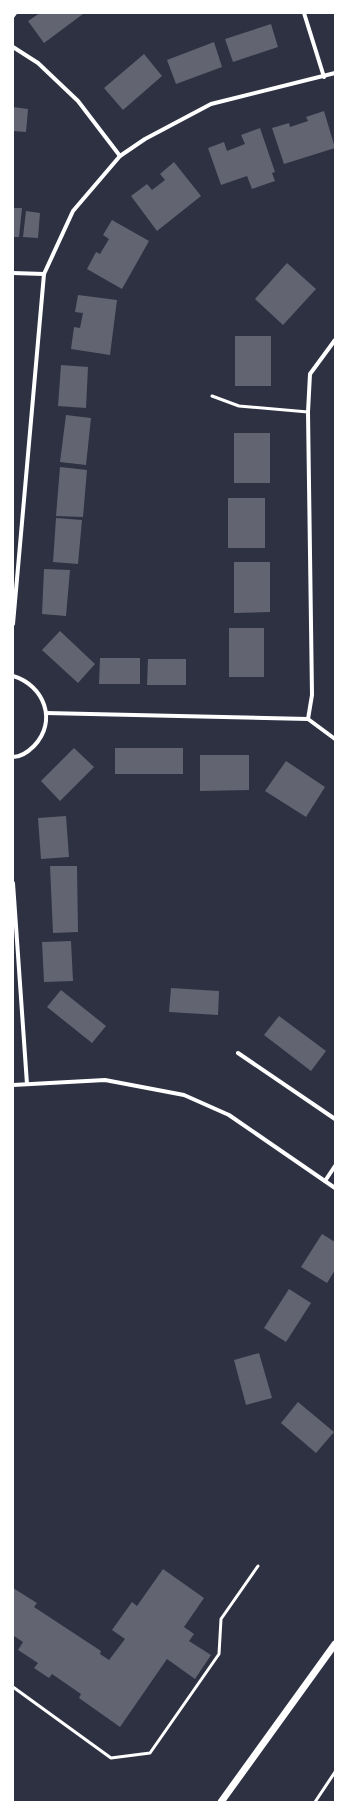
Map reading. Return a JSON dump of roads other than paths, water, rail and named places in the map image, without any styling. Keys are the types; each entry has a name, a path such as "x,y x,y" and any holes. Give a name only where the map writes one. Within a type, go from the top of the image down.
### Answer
{"street":[{"path":"304,13 324,77"},
{"path":"13,48 38,63 78,101 120,156"},
{"path":"13,624 44,274 72,211 120,156 145,139 211,104 324,77 335,73"},
{"path":"13,273 44,274"},
{"path":"308,719 312,695 308,412 310,374 335,340"},
{"path":"13,676 22,679 34,687 43,699 46,713 45,727 40,740 29,751 13,757"},
{"path":"46,713 308,719 335,740"},
{"path":"13,883 27,1084"},
{"path":"238,1053 335,1119"},
{"path":"13,1085 105,1080 184,1095 229,1115 335,1188"},
{"path":"326,1182 335,1166"},
{"path":"221,1802 335,1644"}],"lane":[{"path":"212,396 239,406 308,412"},
{"path":"13,1687 111,1758 150,1753 219,1654 221,1619 258,1566"},
{"path":"314,1802 335,1772"}]}
